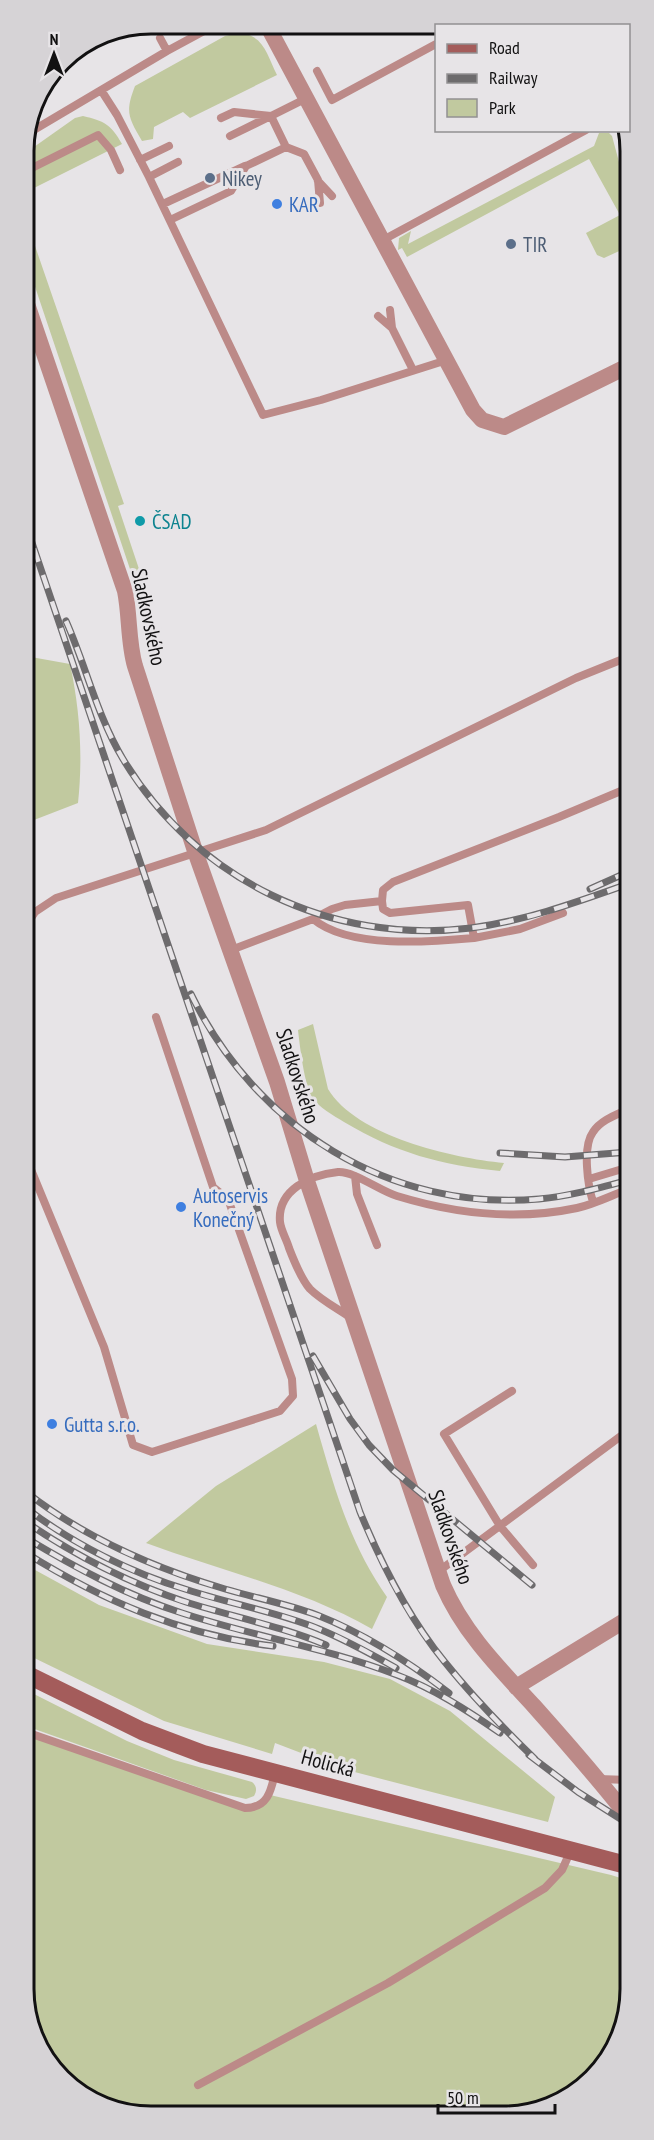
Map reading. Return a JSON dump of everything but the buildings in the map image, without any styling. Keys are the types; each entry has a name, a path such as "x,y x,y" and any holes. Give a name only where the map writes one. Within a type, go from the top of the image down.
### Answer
{"street":[{"path":"272,35 473,410 482,420 504,427 620,370"},
{"name":"Sladkovského","path":"35,336 125,591 130,627 130,649 196,854 278,1082 307,1181 453,1607 480,1646 619,1805"},
{"path":"516,1687 619,1624"},
{"name":"Holická","path":"34,1678 108,1715 164,1740 203,1754 619,1863"}],"lane":[{"path":"37,128 197,35"},
{"path":"160,38 167,51"},
{"path":"317,71 332,100 435,45"},
{"path":"101,90 117,115 163,204 263,415 321,400 447,360"},
{"path":"230,136 307,98"},
{"path":"221,118 234,112 271,116"},
{"path":"271,116 286,147 304,154 318,180 332,196"},
{"path":"383,240 582,132"},
{"path":"35,167 98,135 111,150 120,170"},
{"path":"140,160 169,146"},
{"path":"163,204 286,147"},
{"path":"149,177 178,162"},
{"path":"170,220 231,191 246,166"},
{"path":"318,180 320,203"},
{"path":"390,310 392,328 412,370"},
{"path":"378,316 392,328"},
{"path":"35,913 56,898 266,830 576,678 620,660"},
{"path":"474,938 468,905 390,914 383,909 381,901 383,890 393,882 559,818 620,792"},
{"path":"231,950 313,919 332,909 345,905 381,901"},
{"path":"313,919 332,931 372,939 416,942 474,938 520,928 562,913"},
{"path":"34,1178 104,1347 133,1445 152,1452 280,1411 293,1396 292,1379 228,1199 213,1187 156,1017"},
{"path":"593,1202 589,1179 588,1143 593,1132 607,1119 619,1113"},
{"path":"589,1179 619,1170"},
{"path":"354,1321 309,1289 293,1259 280,1223 281,1203 292,1188 307,1181 341,1172 355,1176 392,1195 427,1206 477,1214 526,1215 579,1207 619,1192"},
{"path":"355,1176 357,1194 377,1245"},
{"path":"512,1391 444,1434 500,1526 533,1565"},
{"path":"439,1571 619,1437"},
{"path":"34,1735 244,1808 255,1807 266,1800 270,1795 275,1773"},
{"path":"598,1779 619,1780"},
{"path":"198,2085 388,1983 545,1888 562,1870 571,1850"}],"green space":[{"path":"249,35 254,37 264,47 277,75 190,118 183,112 154,127 153,139 142,141 131,120 129,108 135,86 225,36"},
{"path":"83,116 106,124 122,144 35,188 35,146 75,118"},
{"path":"599,133 609,133 612,136 620,164 620,215 589,159 407,257 402,248 398,250 399,238 411,231 408,244 594,146"},
{"path":"620,215 620,251 604,258 597,255 586,233"},
{"path":"35,246 124,504 118,506 140,572 132,575 35,286"},
{"path":"35,658 70,664 78,716 80,750 78,803 35,820"},
{"path":"313,1024 328,1089 341,1105 360,1120 382,1132 433,1150 504,1163 500,1171 438,1161 401,1150 363,1133 322,1108 312,1097 307,1083 298,1030"},
{"path":"316,1424 344,1514 362,1556 387,1597 372,1629 290,1592 146,1543 216,1486"},
{"path":"34,1570 99,1605 207,1644 324,1662 390,1679 450,1711 555,1797 548,1822 343,1769 275,1743 272,1754 164,1721 34,1658"},
{"path":"34,1694 127,1741 174,1760 252,1782 256,1787 254,1796 246,1799 206,1790 34,1729"},
{"path":"34,1738 245,1808 270,1795 619,1878 617,2011 611,2033 600,2054 580,2076 561,2090 540,2099 502,2106 152,2106 129,2103 86,2086 69,2071 50,2047 43,2033 37,2011 34,1988"}],"railway":[{"path":"35,551 360,1512 397,1590 431,1644 477,1699 535,1759"},
{"path":"66,621 114,743 153,802 188,839 228,870 272,895 319,914 368,926 419,931 471,928 511,921 620,887"},
{"path":"590,889 620,876"},
{"path":"191,994 218,1042 251,1084 290,1121 333,1151 380,1175 431,1191 484,1199 551,1198 619,1182"},
{"path":"500,1153 565,1157 619,1153"},
{"path":"313,1356 350,1419 369,1445 393,1470 532,1585"},
{"path":"34,1498 72,1524 146,1561 198,1581 317,1615 335,1623 386,1650 449,1693"},
{"path":"34,1514 63,1534 145,1575 188,1590 303,1623 368,1652 396,1668"},
{"path":"34,1527 84,1557 144,1586 186,1602 274,1627 326,1645"},
{"path":"34,1543 102,1580 161,1606 208,1621 344,1657 411,1681 450,1701 500,1733"},
{"path":"34,1558 84,1586 144,1613 207,1634 273,1646"},
{"path":"529,1755 578,1792 619,1818"}],"place":[{"name":"Nikey","path":"210,178"},
{"name":"KAR","path":"277,204"},
{"name":"TIR","path":"511,244"},
{"name":"ČSAD","path":"140,521"},
{"name":"Autoservis Konečný","path":"181,1207"},
{"name":"Gutta s.r.o.","path":"52,1424"}]}
